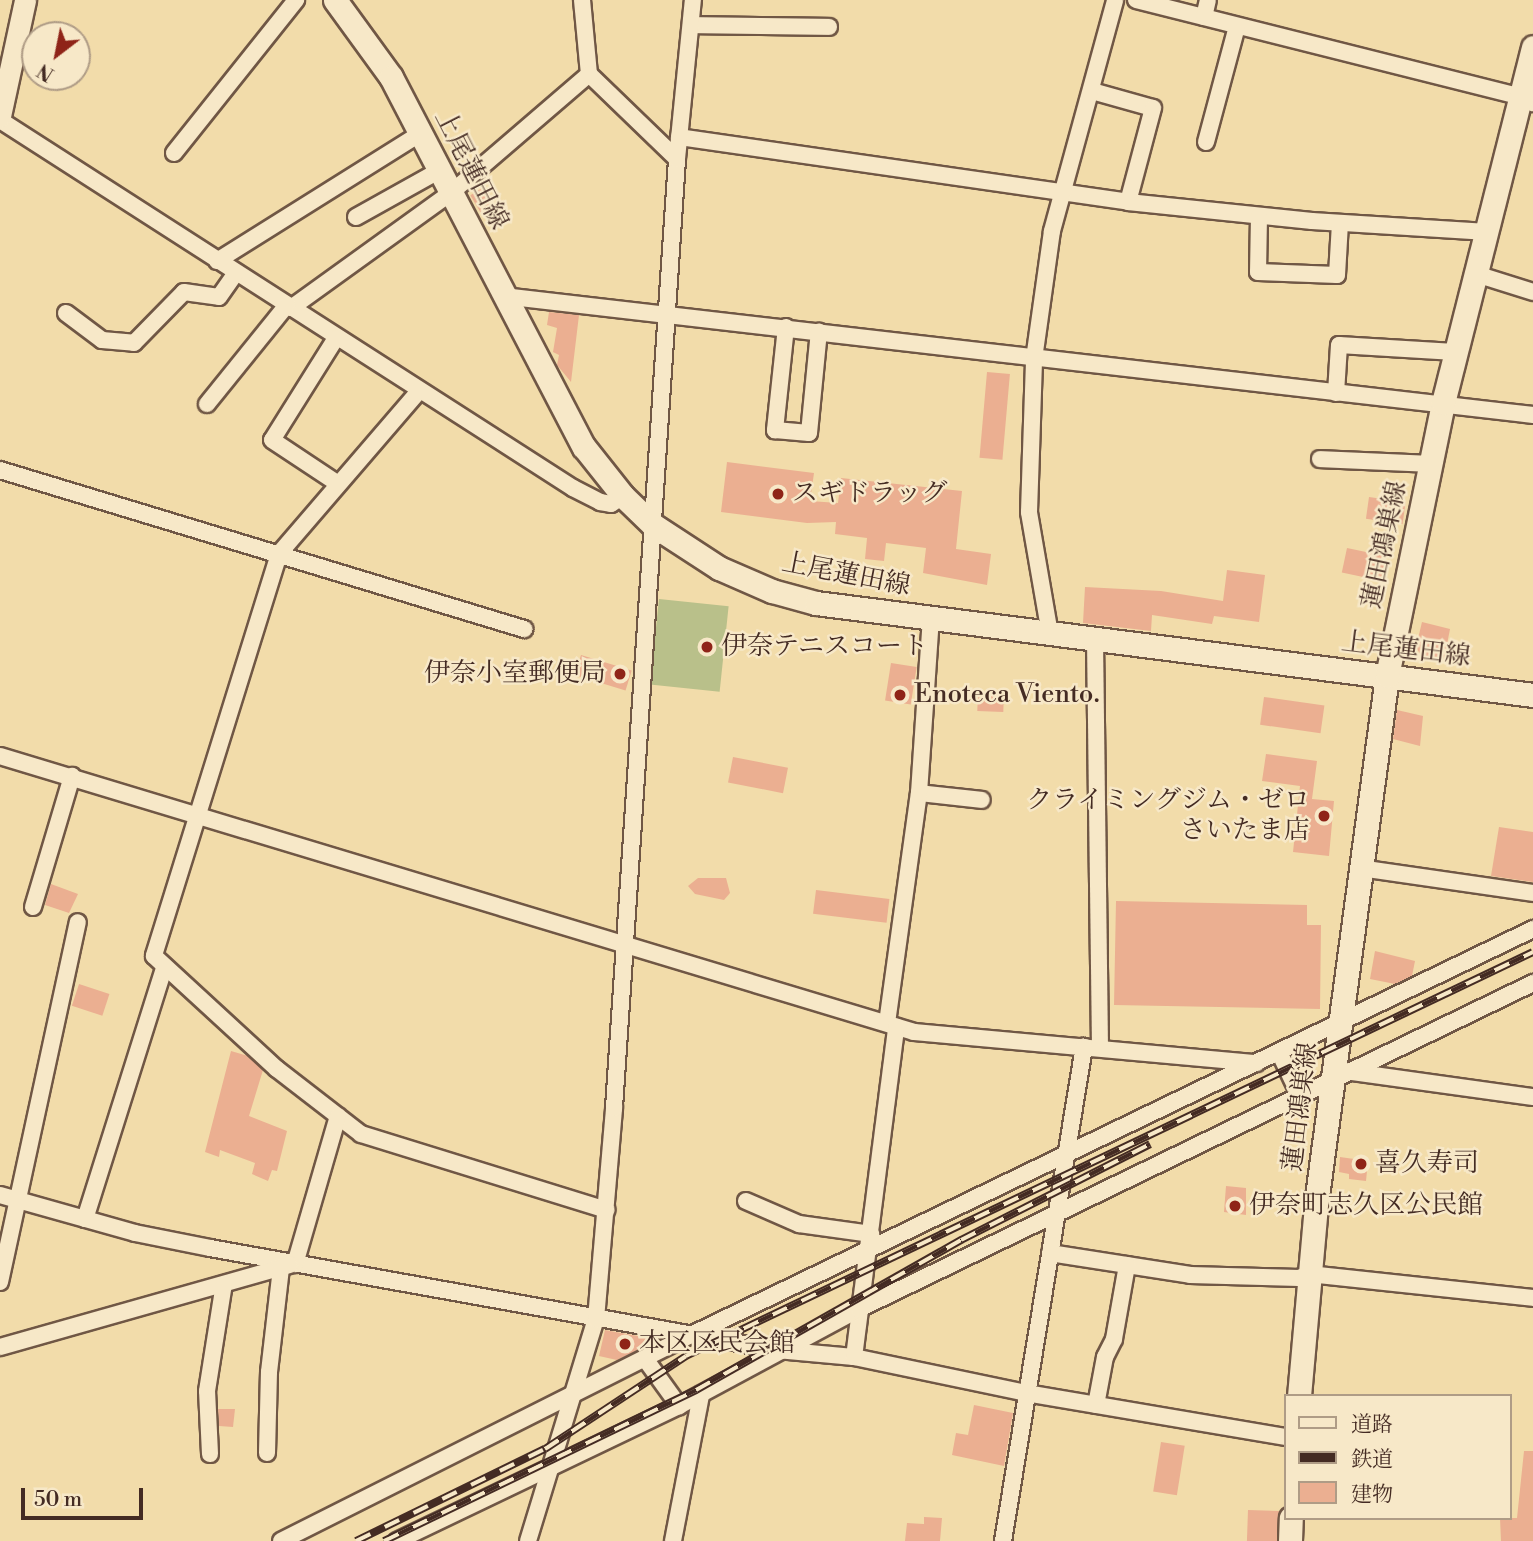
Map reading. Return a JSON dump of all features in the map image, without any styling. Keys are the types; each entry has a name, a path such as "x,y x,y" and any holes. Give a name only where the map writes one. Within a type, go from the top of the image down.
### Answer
{"main road":[{"name":"上尾蓮田線","path":"335,0 374,48 452,192 503,296 583,447 623,496 653,525 719,568 772,591 816,603 1533,695"},
{"name":"蓮田鴻巣線","path":"1299,1394 1309,1274 1339,1074 1339,1025 1387,676 1443,403 1476,274 1526,99 1533,47"},
{"path":"1290,1541 1292,1520"}],"street":[{"path":"25,0 6,57 0,118 336,338 600,502 611,504 623,496"},
{"path":"174,153 296,0"},
{"path":"582,0 589,74 677,159"},
{"path":"528,1541 596,1319 606,1210 677,159 693,0"},
{"path":"1050,634 1029,512 1034,359 1043,279 1115,0"},
{"path":"1136,0 1526,99"},
{"path":"1204,17 1208,0"},
{"path":"692,25 829,27"},
{"path":"1206,142 1237,26"},
{"path":"207,404 289,306 452,192 589,74"},
{"path":"1092,91 1153,108 1128,202"},
{"path":"217,261 421,133"},
{"path":"679,137 1128,202 1340,223 1488,232"},
{"path":"356,217 440,170"},
{"path":"1259,216 1258,272 1337,275 1340,223"},
{"path":"66,313 102,340 134,343 184,292 219,297 236,273"},
{"path":"1476,274 1533,292"},
{"path":"503,296 1533,415"},
{"path":"786,327 775,430 809,433 820,331"},
{"path":"336,338 271,440 337,483"},
{"path":"1336,393 1339,345 1455,352"},
{"path":"419,391 337,483 279,554 154,956 277,1069 361,1134 606,1210"},
{"path":"1320,460 1430,464"},
{"path":"0,470 524,629"},
{"path":"855,1357 859,1309 871,1241 892,1025 919,793 932,619"},
{"path":"1003,1541 1067,1156 1092,1047 1095,639"},
{"path":"0,756 622,947 892,1025 1259,1064"},
{"path":"33,907 72,776"},
{"path":"919,793 982,800"},
{"path":"1360,868 1533,893"},
{"path":"0,1282 8,1197 78,922"},
{"path":"281,1541 646,1360 871,1241 1067,1156 1533,929"},
{"path":"85,1219 165,966"},
{"path":"397,1541 550,1470 701,1395 777,1350 859,1309 1339,1074 1533,983"},
{"path":"1280,1054 1299,1094"},
{"path":"1339,1074 1533,1097"},
{"path":"267,1453 269,1372 288,1266 338,1116"},
{"path":"8,1197 85,1219 288,1266 777,1350 855,1357 1026,1393 1284,1437"},
{"path":"746,1201 799,1224 871,1241"},
{"path":"1050,1253 1190,1275 1299,1278 1309,1274 1533,1298"},
{"path":"1096,1405 1105,1357 1114,1339 1127,1265"},
{"path":"0,1347 288,1266"},
{"path":"210,1454 207,1391 224,1284"},
{"path":"646,1360 679,1406"},
{"path":"673,1541 701,1395"}],"green space":[{"path":"659,599 729,606 720,692 650,685"}],"building":[{"path":"484,187 495,205 481,213 470,195"},
{"path":"549,312 579,315 571,382 557,365 559,355 553,352 557,328 547,325"},
{"path":"987,372 1010,374 1002,460 980,458"},
{"path":"727,462 814,473 810,501 838,503 841,478 962,491 956,549 991,554 987,585 923,573 926,548 886,543 884,561 865,559 867,538 835,534 836,522 807,523 721,512"},
{"path":"1369,497 1406,502 1403,524 1366,519"},
{"path":"1347,548 1386,556 1381,581 1342,572"},
{"path":"1227,570 1265,575 1259,622 1214,616 1212,624 1152,615 1151,631 1083,623 1085,587 1161,591 1223,601"},
{"path":"1422,622 1450,629 1444,660 1422,657 1416,647"},
{"path":"581,655 632,670 626,691 575,675"},
{"path":"891,663 917,667 911,705 885,701"},
{"path":"978,691 1004,692 1003,712 977,711"},
{"path":"1264,697 1324,705 1321,733 1260,725"},
{"path":"1397,710 1423,716 1420,746 1393,739"},
{"path":"1266,754 1317,761 1312,799 1334,801 1329,856 1293,852 1300,786 1262,781"},
{"path":"733,757 788,768 783,793 728,783"},
{"path":"1499,827 1533,832 1533,882 1491,876"},
{"path":"698,878 726,878 730,893 724,900 695,894 688,886"},
{"path":"51,884 78,894 69,913 45,905"},
{"path":"816,890 889,899 887,923 813,914"},
{"path":"1116,901 1307,905 1307,925 1321,925 1320,1009 1114,1005"},
{"path":"1375,951 1415,961 1412,976 1395,984 1370,979"},
{"path":"79,984 109,994 102,1016 72,1006"},
{"path":"231,1051 248,1056 263,1070 249,1116 287,1131 277,1171 272,1170 268,1181 252,1174 255,1163 220,1150 219,1157 205,1152"},
{"path":"1340,1157 1368,1161 1366,1181 1349,1179 1349,1174 1339,1172"},
{"path":"1226,1186 1246,1188 1246,1215 1224,1212"},
{"path":"605,1330 654,1339 654,1342 617,1360 599,1356"},
{"path":"974,1405 1013,1413 1004,1466 952,1455 956,1433 968,1435"},
{"path":"218,1409 235,1409 233,1427 219,1426"},
{"path":"1161,1442 1185,1446 1177,1495 1153,1491"},
{"path":"1524,1451 1533,1451 1533,1541 1501,1541 1500,1520 1517,1518"},
{"path":"1248,1510 1279,1511 1278,1541 1247,1541"},
{"path":"924,1517 942,1518 940,1541 905,1541 907,1523 924,1524"}],"railway":[{"path":"356,1541 545,1449 686,1356 1533,952"},
{"path":"384,1541 696,1390 961,1240 1150,1144"}],"place":[{"name":"スギドラッグ","path":"778,494"},
{"name":"伊奈テニスコート","path":"707,647"},
{"name":"伊奈小室郵便局","path":"620,674"},
{"name":"Enoteca Viento.","path":"900,695"},
{"name":"クライミングジム・ゼロ さいたま店","path":"1324,816"},
{"name":"喜久寿司","path":"1361,1164"},
{"name":"伊奈町志久区公民館","path":"1235,1206"},
{"name":"本区区民会館","path":"625,1344"}]}
